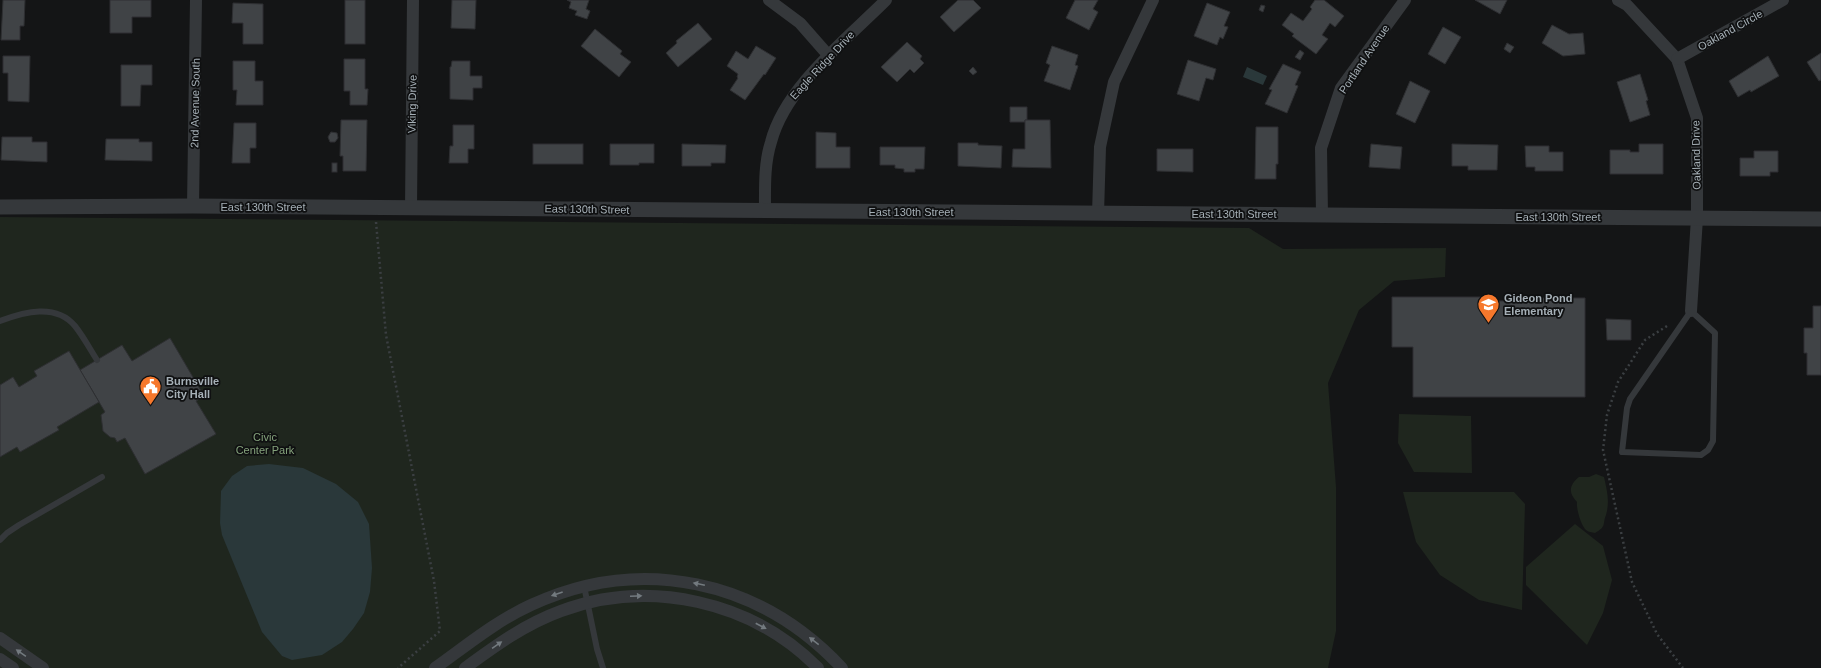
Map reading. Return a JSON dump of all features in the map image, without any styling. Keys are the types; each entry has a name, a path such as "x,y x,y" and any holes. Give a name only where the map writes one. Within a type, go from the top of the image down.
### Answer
{"street":[{"name":"2nd Avenue South","path":"193,206 196,0"},
{"name":"Viking Drive","path":"411,208 413,0"},
{"path":"768,0 800,23 829,56"},
{"name":"Eagle Ridge Drive","path":"765,211 766,166 770,142 778,121 790,99 829,56 886,0"},
{"path":"1098,214 1100,147 1114,82 1153,0"},
{"name":"Portland Avenue","path":"1322,215 1321,148 1341,88 1405,0"},
{"name":"Oakland Drive","path":"1618,0 1627,5 1676,59 1696,118 1697,218 1691,311"},
{"name":"Oakland Circle","path":"1676,59 1783,0"},
{"name":"East 130th Street","path":"0,206 193,206 1821,219"},
{"path":"435,668 505,618 554,595 584,585 618,580 658,578 682,581 726,592 747,600 783,618 821,646 842,668"},
{"path":"465,668 514,633 560,611 588,602 639,596 679,598 701,602 740,615 774,633 809,659 818,668"},
{"path":"0,638 43,668"},
{"path":"0,659 13,668"}],"lane":[{"path":"0,321 19,314 38,311 60,315 74,325 97,360"},
{"path":"1691,311 1715,333 1713,441 1708,450 1701,455 1622,452 1626,408 1630,399 1691,311"},
{"path":"0,540 6,533 102,477"},
{"path":"584,585 597,649 603,668"}],"path":[{"path":"375,208 386,335 432,574 440,631 398,668"},
{"path":"1607,474 1632,582 1656,634 1683,668"}],"green space":[{"name":"Civic Center Park","path":"0,217 1249,228 1283,249 1446,248 1445,277 1394,281 1359,310 1328,383 1336,487 1336,631 1328,668 0,668"},
{"path":"1399,414 1471,416 1472,473 1414,472 1398,443"},
{"path":"1596,474 1604,477 1608,501 1604,525 1595,533 1587,531 1582,525 1577,502 1572,495 1571,489 1573,483 1579,477 1589,477"},
{"path":"1403,492 1514,492 1525,504 1522,610 1479,600 1440,575 1416,542"},
{"path":"1575,524 1603,546 1612,580 1603,613 1587,645 1526,585 1526,567"}],"shaded area":[{"path":"1247,67 1267,76 1263,85 1243,77"},
{"path":"269,464 303,468 336,484 358,502 369,524 372,568 370,592 364,613 342,642 322,655 292,660 282,656 262,632 222,535 220,523 221,491 232,476 247,466"}],"building":[{"path":"3,0 25,0 24,26 20,26 20,40 1,40"},
{"path":"110,0 151,0 151,17 132,17 132,33 110,33"},
{"path":"345,0 365,0 365,44 345,44"},
{"path":"452,0 476,0 475,29 451,28"},
{"path":"567,0 589,0 586,9 590,11 587,19 575,15 577,11 569,8 571,2"},
{"path":"958,0 973,0 981,8 954,32 940,17"},
{"path":"1075,0 1098,0 1093,9 1098,12 1089,30 1066,18"},
{"path":"1315,0 1324,0 1344,16 1335,27 1330,23 1322,35 1328,39 1316,54 1292,36 1294,34 1282,25 1291,13 1303,21 1312,9 1310,7"},
{"path":"1475,0 1507,0 1500,14"},
{"path":"233,3 263,4 263,44 243,44 243,23 232,23"},
{"path":"1207,3 1230,12 1224,26 1228,27 1223,39 1220,37 1217,45 1194,36"},
{"path":"1261,5 1265,6 1263,12 1259,10"},
{"path":"698,23 712,39 678,67 666,53 677,43 676,41"},
{"path":"1552,25 1569,34 1583,33 1585,54 1563,56 1542,43"},
{"path":"1443,27 1461,37 1445,64 1428,54"},
{"path":"595,29 622,51 620,54 631,62 619,77 581,46"},
{"path":"907,42 922,56 920,59 924,63 914,73 910,69 897,82 881,67"},
{"path":"1507,43 1514,47 1510,53 1504,49"},
{"path":"756,46 776,58 765,75 764,74 745,100 730,90 738,78 738,74 727,66 736,51 748,59"},
{"path":"1052,46 1078,55 1075,65 1078,66 1070,90 1044,81 1050,65 1046,63"},
{"path":"1300,50 1304,53 1300,60 1295,57"},
{"path":"1821,53 1821,80 1819,81 1807,62"},
{"path":"3,56 30,56 29,102 8,101 8,73 3,73"},
{"path":"1768,56 1779,76 1751,92 1750,90 1738,97 1729,81"},
{"path":"344,59 365,59 365,89 368,89 367,105 350,105 350,91 344,91"},
{"path":"1188,60 1216,69 1213,80 1206,78 1199,101 1177,94"},
{"path":"233,61 255,61 255,81 263,81 263,105 236,105 237,90 233,90"},
{"path":"452,61 470,61 470,76 482,76 482,88 473,88 473,100 450,99 450,67"},
{"path":"1283,64 1301,72 1295,85 1298,86 1287,113 1265,104 1272,90 1269,89"},
{"path":"121,65 152,65 152,85 141,85 140,106 121,106"},
{"path":"973,67 977,72 973,75 969,71"},
{"path":"1640,74 1648,100 1646,101 1650,115 1630,122 1617,82"},
{"path":"1410,81 1430,91 1415,123 1396,114"},
{"path":"1010,107 1027,107 1027,120 1025,120 1025,122 1010,122"},
{"path":"341,120 367,120 366,171 343,171 343,156 340,156"},
{"path":"1025,120 1050,120 1051,168 1012,167 1013,149 1025,149"},
{"path":"234,123 256,123 256,148 250,148 250,163 232,163"},
{"path":"453,125 474,125 474,149 468,149 468,163 449,163 450,146 453,146"},
{"path":"1256,127 1278,127 1278,164 1276,164 1276,179 1255,179"},
{"path":"331,132 337,133 338,138 335,142 330,142 328,137"},
{"path":"816,132 836,133 836,147 850,147 850,168 816,168"},
{"path":"2,137 32,137 32,142 47,142 47,162 1,160"},
{"path":"106,139 139,139 139,142 152,142 152,161 105,160"},
{"path":"958,143 978,143 978,145 1002,146 1001,168 958,166"},
{"path":"533,144 583,144 583,164 533,164"},
{"path":"610,144 654,144 654,163 639,163 639,165 610,165"},
{"path":"682,144 726,145 725,163 711,163 711,166 682,166"},
{"path":"1371,144 1402,147 1400,169 1369,167"},
{"path":"1452,144 1498,145 1497,170 1468,170 1468,166 1452,166"},
{"path":"1639,144 1663,144 1663,174 1610,174 1610,150 1630,150 1630,152 1639,152"},
{"path":"1525,146 1549,146 1549,152 1563,152 1563,171 1535,171 1535,167 1526,167"},
{"path":"880,147 925,147 924,169 915,169 915,172 904,172 904,169 895,168 895,165 880,165"},
{"path":"1157,149 1193,149 1193,172 1157,171"},
{"path":"1754,151 1778,151 1778,172 1770,172 1770,176 1740,176 1740,158 1754,158"},
{"path":"332,163 337,163 337,172 332,172"},
{"name":"Gideon Pond Elementary","path":"1392,297 1492,297 1492,301 1506,301 1506,298 1585,298 1585,397 1413,397 1413,347 1392,347"},
{"path":"1813,306 1821,306 1821,375 1807,375 1807,353 1804,353 1804,328 1813,328"},
{"path":"1606,319 1631,320 1631,340 1607,340"},
{"name":"Burnsville City Hall","path":"170,338 204,396 196,401 216,434 145,474 125,438 117,442 115,438 110,437 103,431 101,415 105,412 80,370 122,345 132,361"},
{"path":"69,351 99,402 57,427 59,430 20,452 17,447 0,457 0,385 13,377 19,387 37,376 34,371"}],"place":[{"name":"Gideon Pond Elementary","path":"1489,324"},
{"name":"Burnsville City Hall","path":"151,406"}]}
